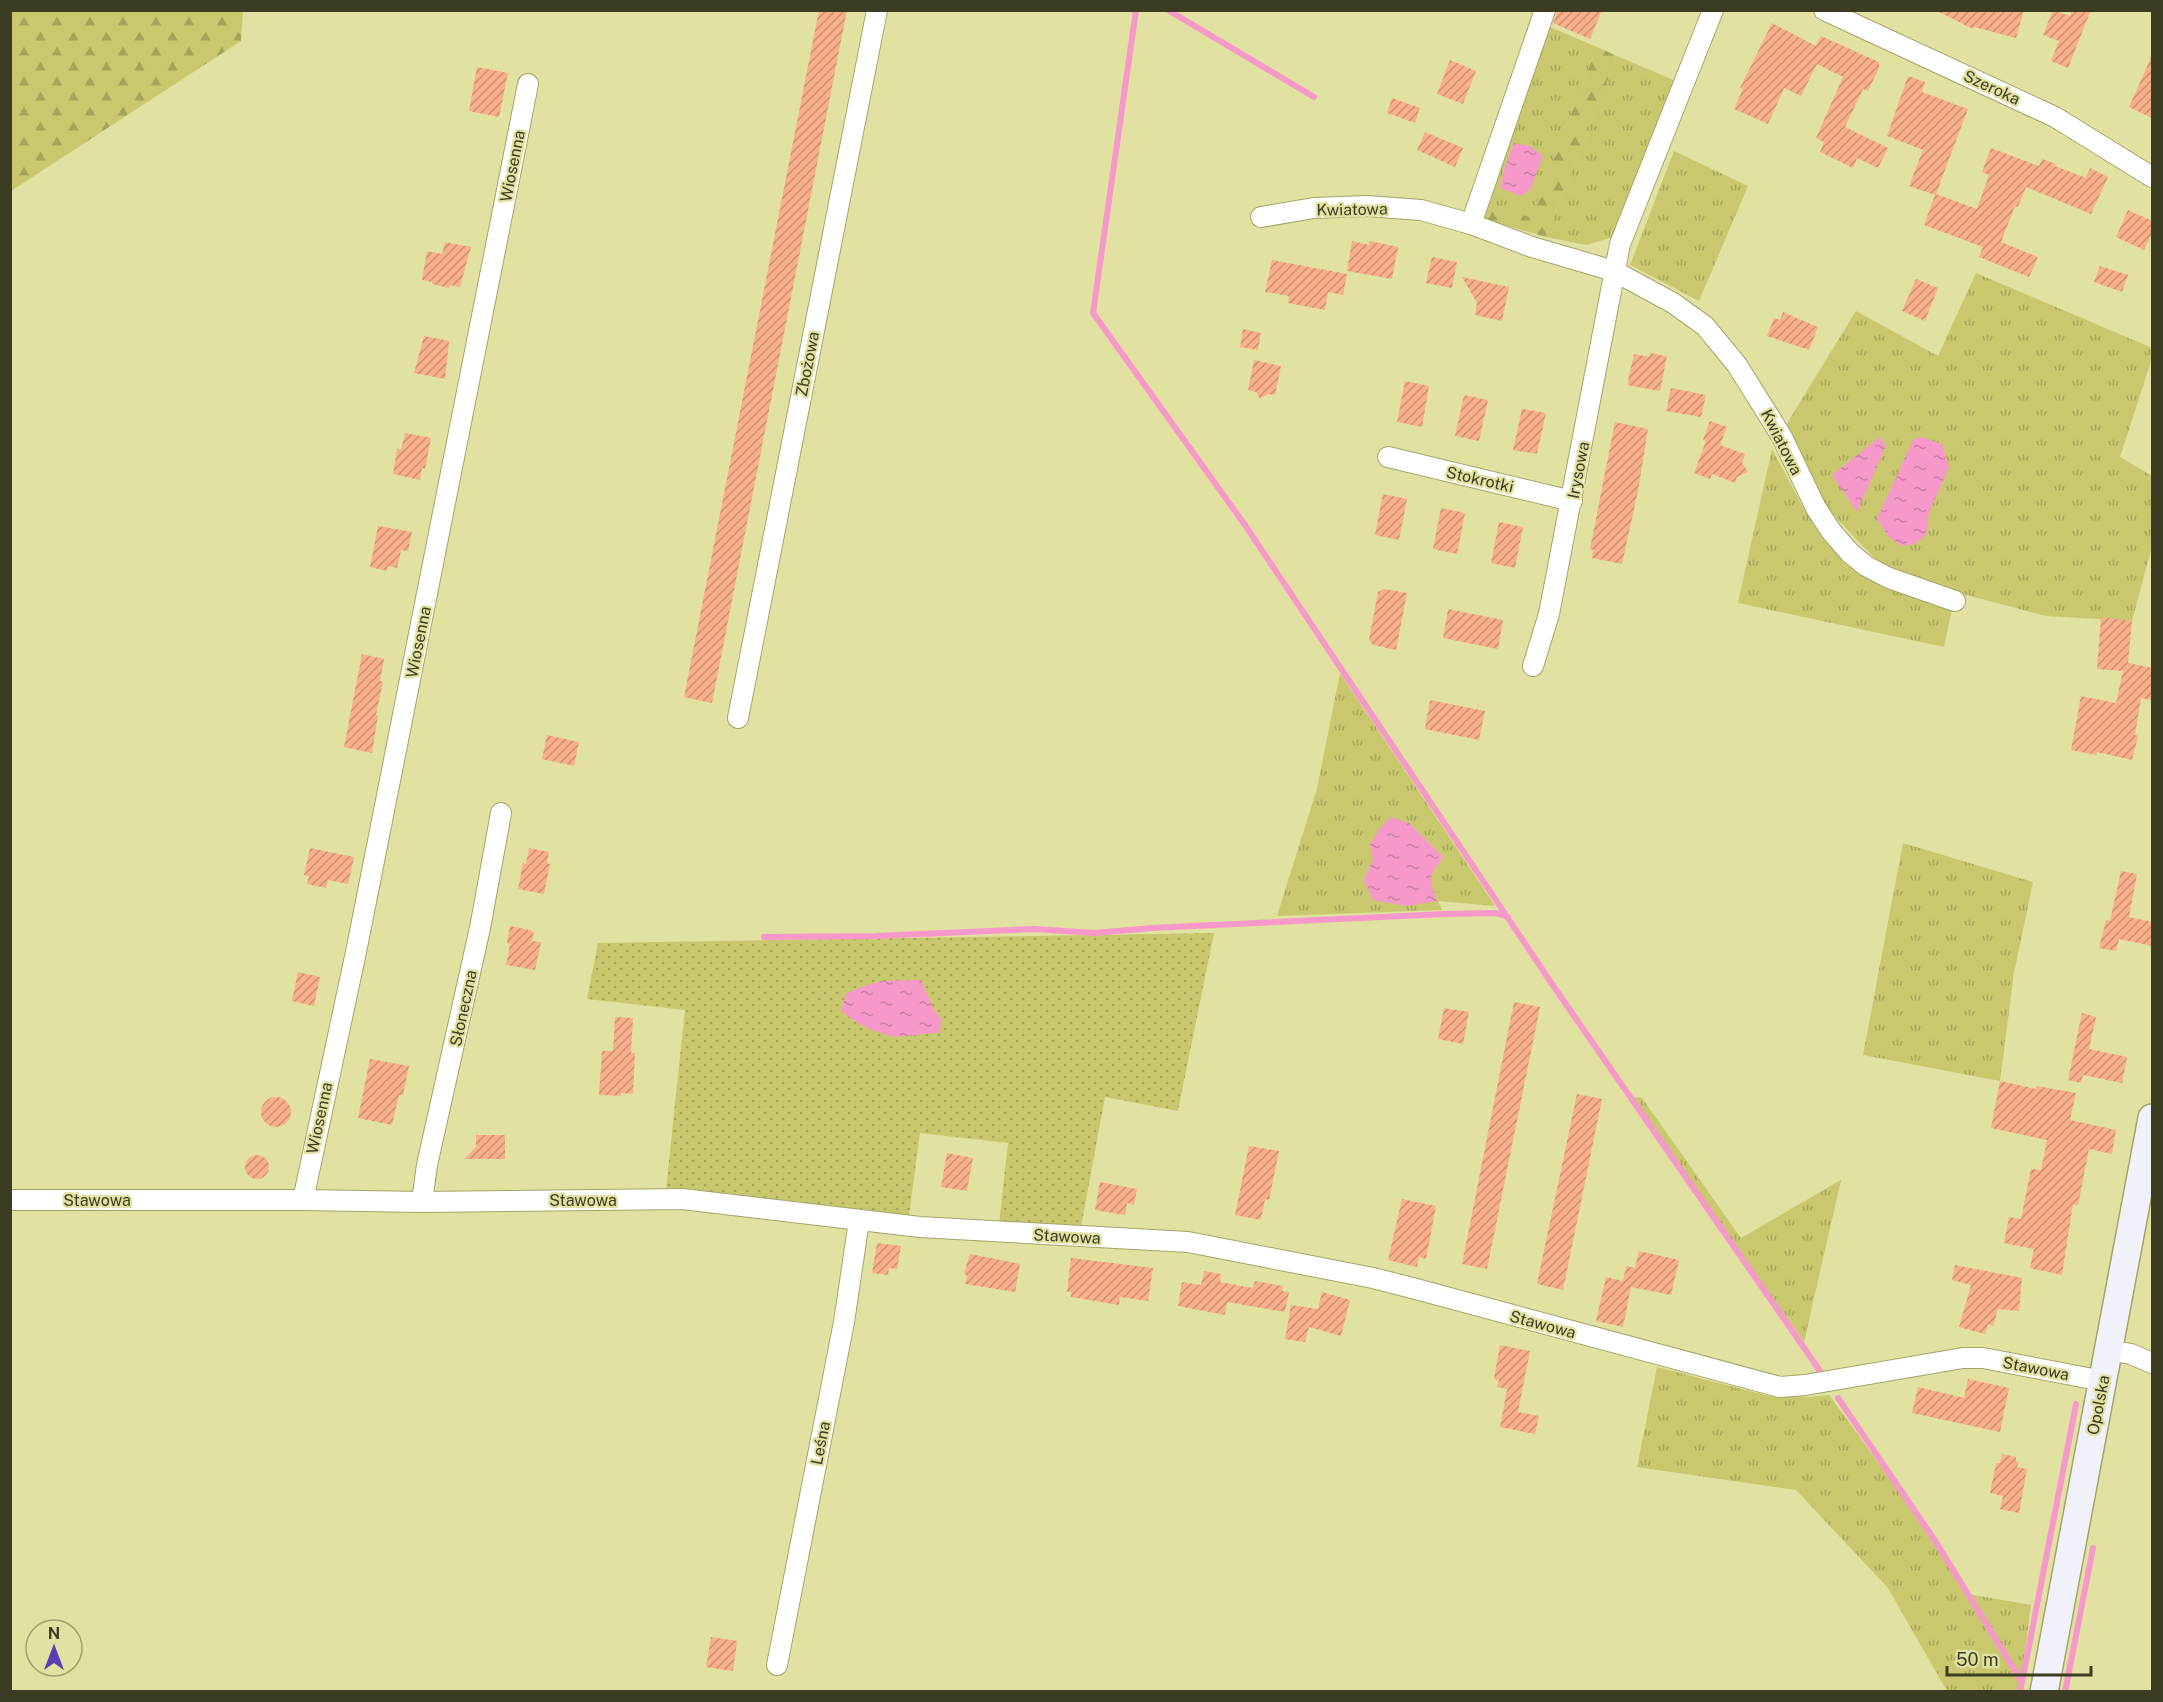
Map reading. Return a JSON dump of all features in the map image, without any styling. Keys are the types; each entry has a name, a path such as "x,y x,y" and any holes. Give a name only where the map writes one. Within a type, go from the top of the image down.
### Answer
{"main road":[{"name":"Opolska","path":"2044,1692 2152,1118"}],"street":[{"name":"Zbożowa","path":"738,718 877,10"},
{"path":"1471,224 1545,10"},
{"path":"1614,271 1620,244 1713,10"},
{"name":"Szeroka","path":"1824,10 2055,117 2152,177"},
{"name":"Wiosenna","path":"303,1200 356,952 528,84"},
{"name":"Kwiatowa","path":"1261,217 1314,208 1367,206 1421,210 1471,224 1532,247 1614,271 1672,303 1705,326 1737,365 1782,438 1816,508 1831,531 1850,553 1866,566 1889,578 1955,601"},
{"name":"Irysowa","path":"1533,666 1549,614 1613,289 1614,271"},
{"name":"Stokrotki","path":"1388,457 1572,501"},
{"name":"Słoneczna","path":"422,1202 427,1166 480,928 501,813"},
{"name":"Stawowa","path":"10,1200 422,1202 682,1199 931,1228 1188,1242 1373,1278 1780,1387 1805,1385 1963,1358 1983,1358 2103,1381"},
{"name":"Leśna","path":"777,1665 844,1322 859,1221"},
{"path":"2109,1350 2131,1354 2152,1364"}],"green space":[{"path":"11,10 243,11 241,41 11,191"},
{"path":"1550,27 1597,47 1531,218 1483,207"},
{"path":"1597,47 1617,56 1546,237 1481,218 1483,207 1531,217"},
{"path":"1617,56 1676,81 1613,237 1586,245 1546,237"},
{"path":"1674,151 1748,186 1699,301 1630,265"},
{"path":"1976,273 2152,348 2152,358 2120,457 2152,476 2152,546 2132,621 2046,616 1955,592 1881,565 1820,501 1786,425 1856,311 1938,356"},
{"path":"1772,449 1804,509 1846,565 1895,589 1952,609 1944,647 1738,603"},
{"path":"1340,673 1495,906 1438,901 1442,910 1277,916 1317,789","holes":["1409,823 1443,857 1433,872 1430,882 1364,880 1373,859"]},
{"path":"1903,843 2033,882 2014,973 2000,1081 1863,1055"},
{"path":"1214,933 1178,1111 1105,1097 1081,1227 999,1224 1008,1143 920,1133 909,1215 666,1189 685,1010 587,999 598,943"},
{"path":"1631,1097 1642,1098 1741,1238 1841,1180 1804,1342"},
{"path":"1657,1367 1769,1396 1829,1395 1936,1542 1968,1594 2031,1605 2020,1691 1947,1691 1888,1588 1796,1490 1637,1467"}],"water":[{"path":"1514,143 1530,146 1543,156 1530,190 1520,196 1500,188"},
{"path":"1880,437 1886,446 1857,512 1832,475"},
{"path":"1921,437 1942,444 1949,467 1929,513 1926,535 1914,544 1902,546 1889,537 1877,519 1913,440"},
{"path":"1391,817 1409,823 1443,857 1431,878 1437,901 1407,906 1373,900 1364,880 1373,859 1370,845 1379,829"},
{"path":"921,980 934,1010 941,1019 940,1033 910,1036 885,1035 858,1023 841,1010 847,993 870,984 882,981"}],"building":[{"path":"819,10 847,10 712,703 684,697"},
{"path":"1558,10 1602,10 1590,39 1553,23"},
{"path":"1935,10 2024,10 2016,38 1974,27 1973,29"},
{"path":"2053,10 2070,16 2072,10 2091,10 2068,68 2051,61 2059,41 2043,35"},
{"path":"1772,23 1816,46 1821,36 1879,62 1879,68 1868,91 1863,89 1845,127 1888,148 1878,168 1857,158 1853,168 1820,152 1824,142 1816,138 1843,77 1817,64 1801,96 1784,88 1768,124 1734,109 1743,89 1740,88"},
{"path":"2152,55 2152,118 2129,107"},
{"path":"1450,60 1476,71 1463,104 1437,94"},
{"path":"477,67 508,73 499,117 469,111"},
{"path":"1908,76 1925,82 1922,92 1968,109 1936,194 1977,209 1989,175 1982,172 1991,148 2039,166 2042,159 2086,178 2090,168 2108,177 2091,214 2026,187 2018,207 2015,206 2001,242 2038,257 2029,277 1979,257 1983,247 1924,225 1935,195 1909,186 1923,150 1887,136"},
{"path":"1392,98 1420,108 1415,123 1387,113"},
{"path":"1425,132 1463,148 1455,167 1417,150"},
{"path":"2128,210 2152,221 2152,233 2144,250 2116,237"},
{"path":"1352,241 1369,245 1370,241 1398,247 1392,279 1347,271"},
{"path":"445,242 471,247 460,287 450,285 449,288 422,280 427,251 442,254"},
{"path":"1432,257 1457,262 1452,288 1426,283"},
{"path":"1272,260 1347,274 1343,295 1328,292 1325,310 1288,303 1289,296 1265,292"},
{"path":"2100,266 2128,275 2122,292 2094,282"},
{"path":"1462,277 1509,287 1502,321 1475,315 1477,303"},
{"path":"1916,279 1938,288 1925,321 1902,311"},
{"path":"1783,312 1818,327 1809,350 1767,336 1774,318 1780,320"},
{"path":"1243,329 1261,333 1258,350 1240,347"},
{"path":"424,336 449,341 445,379 414,373"},
{"path":"1650,353 1667,356 1660,391 1627,385 1634,354 1649,357"},
{"path":"1254,360 1281,366 1275,395 1268,394 1260,399 1256,392 1248,390"},
{"path":"1405,381 1429,386 1422,427 1397,422"},
{"path":"1671,388 1706,395 1701,417 1666,411"},
{"path":"1464,395 1488,400 1479,441 1455,436"},
{"path":"1522,409 1546,413 1537,454 1513,450"},
{"path":"1710,421 1727,427 1720,445 1745,454 1742,463 1748,472 1737,477 1735,483 1712,474 1710,479 1694,473 1706,441 1703,440"},
{"path":"1615,422 1648,429 1638,491 1622,564 1592,558 1593,550 1590,549"},
{"path":"405,433 431,438 425,469 422,468 420,480 393,474 397,449 401,450"},
{"path":"1383,494 1407,499 1399,540 1375,535"},
{"path":"1441,508 1465,513 1457,554 1433,549"},
{"path":"1499,522 1523,527 1515,568 1491,563"},
{"path":"378,526 412,532 408,551 401,550 397,568 388,566 387,571 370,567"},
{"path":"1384,589 1407,593 1396,650 1373,645 1369,640 1378,592"},
{"path":"1448,609 1503,620 1498,649 1443,638"},
{"path":"2101,617 2132,621 2128,663 2152,668 2152,700 2141,698 2135,735 2138,736 2132,760 2097,752 2096,755 2071,750 2081,696 2116,703 2123,671 2097,669"},
{"path":"362,654 384,659 380,681 383,682 376,715 378,715 372,753 344,747"},
{"path":"1430,700 1485,711 1479,740 1425,729"},
{"path":"547,735 579,742 574,766 542,759"},
{"path":"310,848 354,857 348,884 328,880 326,888 307,884 309,876 304,875"},
{"path":"529,848 549,852 547,863 550,864 544,894 518,889 523,863 526,864"},
{"path":"2121,871 2137,874 2129,917 2152,922 2152,946 2119,939 2116,951 2099,948 2106,920 2110,921"},
{"path":"510,926 534,931 532,941 541,942 535,970 506,965 510,944 507,943"},
{"path":"298,972 320,977 314,1006 292,1001"},
{"path":"1514,1002 1540,1007 1487,1269 1462,1264"},
{"path":"1444,1008 1469,1012 1463,1044 1438,1039"},
{"path":"2082,1013 2096,1017 2089,1049 2127,1057 2122,1083 2083,1075 2081,1083 2068,1080"},
{"path":"615,1017 633,1018 631,1053 635,1053 633,1094 599,1095 602,1051 613,1051"},
{"path":"370,1059 409,1066 403,1095 399,1095 392,1125 358,1118"},
{"path":"2000,1081 2036,1089 2037,1086 2076,1093 2070,1120 2116,1130 2112,1154 2089,1149 2078,1205 2073,1204 2062,1275 2030,1268 2034,1249 2004,1243 2009,1217 2021,1219 2031,1169 2041,1170 2047,1140 1991,1128"},
{"path":"1577,1094 1602,1099 1563,1290 1537,1284"},
{"path":"276,1097 287,1101 291,1112 287,1123 276,1127 265,1123 261,1112 265,1101"},
{"path":"476,1135 505,1135 505,1159 464,1159 476,1147"},
{"path":"1249,1146 1279,1151 1269,1200 1265,1199 1261,1220 1235,1215"},
{"path":"947,1153 973,1158 967,1191 941,1187"},
{"path":"257,1155 266,1158 269,1167 266,1176 257,1179 248,1176 245,1167 248,1158"},
{"path":"1100,1182 1137,1189 1134,1205 1127,1203 1125,1215 1095,1210"},
{"path":"1402,1199 1436,1206 1426,1259 1419,1257 1417,1267 1388,1260"},
{"path":"877,1243 901,1246 897,1269 889,1268 888,1275 872,1273"},
{"path":"1639,1251 1679,1260 1671,1295 1631,1287 1623,1327 1596,1321 1606,1277 1623,1281 1626,1266 1635,1268"},
{"path":"970,1254 1020,1264 1015,1292 965,1284 967,1276 964,1273"},
{"path":"1071,1258 1153,1268 1148,1301 1120,1297 1119,1305 1071,1297 1071,1292 1067,1292"},
{"path":"1955,1265 2022,1278 2019,1311 1998,1309 1993,1326 1988,1324 1985,1334 1959,1327 1971,1285 1952,1280"},
{"path":"1204,1271 1221,1274 1220,1282 1253,1288 1255,1281 1283,1286 1282,1291 1289,1292 1285,1312 1227,1302 1225,1315 1178,1306 1182,1282 1201,1285"},
{"path":"1322,1292 1350,1300 1341,1336 1309,1327 1305,1342 1285,1339 1291,1305 1318,1309"},
{"path":"1500,1345 1530,1351 1518,1412 1539,1416 1535,1434 1500,1427 1507,1389 1497,1387 1499,1380 1494,1379"},
{"path":"1968,1379 2009,1388 2000,1432 1912,1413 1918,1387 1964,1398"},
{"path":"2002,1454 2016,1457 2016,1461 2019,1462 2017,1467 2027,1469 2019,1513 2000,1509 2003,1496 1990,1493 1996,1463 2000,1463"},
{"path":"711,1637 737,1641 733,1671 706,1667"}],"waterway":[{"path":"1136,10 1093,313 1245,525 1552,984 1820,1371"},
{"path":"1168,10 1314,97"},
{"path":"764,937 875,936 1034,929 1094,933 1152,928 1445,914 1496,913 1508,917"},
{"path":"1838,1398 1936,1542 2022,1682 2020,1692"},
{"path":"2022,1682 2076,1404"},
{"path":"2065,1692 2093,1548"}]}
